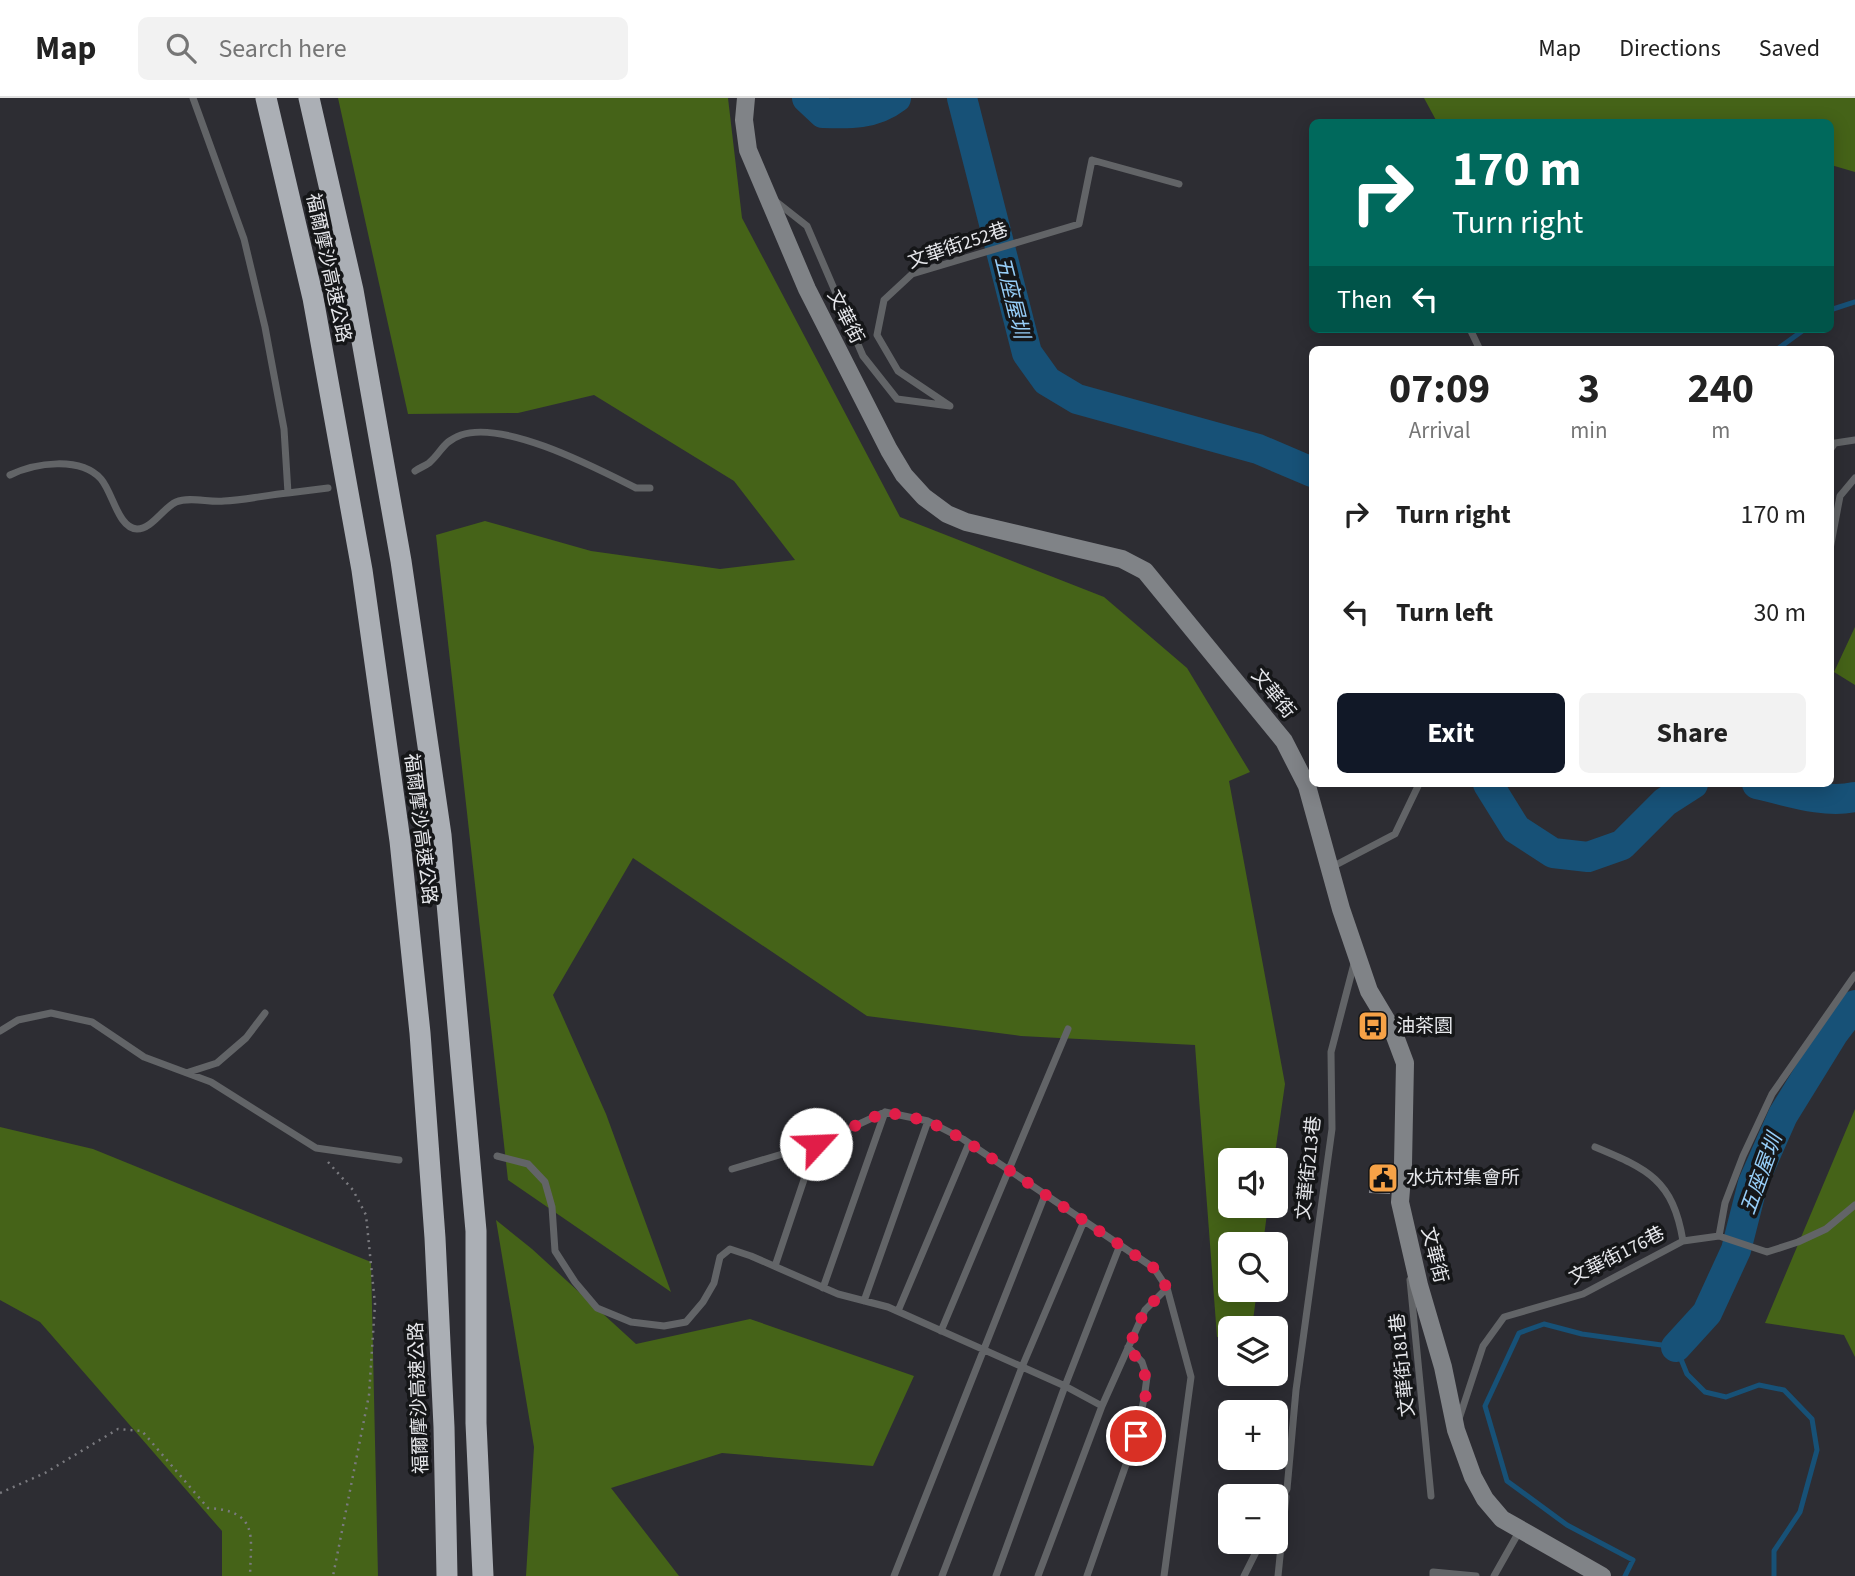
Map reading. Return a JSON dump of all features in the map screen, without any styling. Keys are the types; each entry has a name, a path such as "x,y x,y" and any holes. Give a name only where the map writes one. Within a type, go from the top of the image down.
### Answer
{"highway":[{"name":"福爾摩沙高速公路","path":"267,98 313,298 362,570 400,841 420,1033 434,1224 447,1576"},
{"name":"福爾摩沙高速公路","path":"310,98 356,303 401,561 441,835 476,1231 476,1423 483,1576"}],"street":[{"name":"文華街","path":"746,98 744,120 748,150 807,289 889,450 913,486 947,514 966,522 1122,559 1145,571 1284,741 1307,786 1329,869 1369,991 1393,1031 1405,1063 1400,1202 1405,1231 1443,1367 1456,1430 1473,1477 1485,1499 1502,1519 1602,1576"}],"lane":[{"path":"193,98 243,239 265,327 284,429 288,493"},
{"name":"文華街252巷","path":"768,196 807,226 863,356 897,399 950,406 898,371 877,335 884,300 912,274 1079,224 1092,160 1179,184"},
{"path":"415,471 430,462 445,443 464,434 489,434 517,438 554,450 636,488 650,488"},
{"path":"1834,444 1855,440"},
{"path":"10,475 28,467 48,463 84,468 100,478 115,501 118,517 137,529 146,526 177,502 224,502 328,488"},
{"path":"1834,528 1840,496 1855,478"},
{"path":"1329,869 1395,834 1418,787"},
{"name":"文華街213巷","path":"1287,1484 1296,1390 1332,1129 1331,1052 1357,953"},
{"path":"1719,1236 1725,1203 1772,1094 1855,975"},
{"path":"0,1031 18,1020 51,1013 92,1022 144,1057 211,1082 316,1148 399,1160"},
{"path":"188,1073 217,1063 246,1038 265,1013"},
{"path":"941,1331 1068,1029"},
{"path":"822,1288 885,1112"},
{"path":"732,1169 816,1144 885,1112 928,1121 969,1143 1154,1268 1167,1288 1191,1377 1164,1576"},
{"path":"864,1301 928,1121"},
{"path":"898,1311 969,1143"},
{"path":"775,1266 816,1144"},
{"path":"1595,1147 1639,1166 1659,1181 1671,1199 1683,1241"},
{"path":"497,1156 528,1164 545,1182 552,1207 555,1251 575,1282 597,1308 631,1322 664,1326 685,1322 715,1283 720,1257 730,1250 775,1266 838,1294 898,1311 1065,1386 1102,1406"},
{"path":"894,1576 1045,1195"},
{"name":"文華街176巷","path":"1456,1430 1483,1346 1504,1317 1583,1294 1683,1241 1719,1236 1767,1252 1826,1229 1855,1205"},
{"path":"942,1576 1022,1367 1084,1221"},
{"name":"文華街181巷","path":"1405,1231 1431,1496"},
{"path":"996,1576 1120,1245"},
{"path":"1038,1576 1102,1406 1145,1310 1167,1288"},
{"path":"1087,1576 1136,1436 1144,1399 1147,1377 1142,1362 1128,1348"},
{"path":"1494,1576 1520,1529"},
{"path":"1244,1576 1255,1554"},
{"path":"1278,1576 1280,1554"},
{"path":"1433,1576 1433,1572 1444,1571 1476,1576"}],"path":[{"path":"316,1148 353,1190 366,1214 375,1304 369,1395 333,1576"},
{"path":"0,1493 46,1473 118,1429 142,1431 208,1508 227,1509 247,1523 252,1531 250,1576"}],"green space":[{"path":"338,98 728,98 742,218 900,517 1104,597 1187,668 1250,772 1229,781 1285,1084 1276,1148 1218,1148 1218,1218 1266,1218 1265,1232 1218,1232 1218,1302 1255,1302 1254,1316 1218,1316 1217,1337 1195,1045 1021,1036 867,1016 633,858 553,995 606,1114 671,1292 508,1180 436,535 485,521 591,551 720,569 795,560 734,481 594,395 518,413 408,414"},
{"path":"1424,98 1855,98 1855,172 1834,166 1834,119 1435,119"},
{"path":"1855,627 1855,685 1834,672"},
{"path":"1855,1109 1855,1357 1844,1335 1765,1323"},
{"path":"0,1127 93,1149 371,1262 378,1576 222,1576 222,1531 40,1322 0,1300"},
{"path":"496,1220 532,1249 636,1344 750,1319 914,1376 873,1466 722,1453 611,1488 679,1576 526,1576 534,1447"}],"building":[{"name":"水坑村集會所","path":"1371,1172 1391,1173 1389,1193 1370,1192"}],"waterway":[{"name":"五座屋圳","path":"807,98 823,113 861,112 879,108 896,98"},
{"name":"五座屋圳","path":"962,98 1027,353 1047,381 1077,399 1258,449 1309,471"},
{"name":"五座屋圳","path":"1834,309 1855,302"},
{"name":"五座屋圳","path":"1782,346 1799,333"},
{"name":"五座屋圳","path":"1490,787 1516,829 1553,853 1588,857 1622,845 1665,802 1688,787"},
{"name":"五座屋圳","path":"1769,787 1819,798 1855,797"},
{"name":"五座屋圳","path":"1676,1347 1707,1313 1736,1250 1753,1183 1783,1115 1833,1034 1855,1005"},
{"path":"1625,1576 1633,1560 1567,1525 1507,1481 1485,1406 1519,1333 1544,1324 1582,1334 1676,1347 1687,1374 1705,1392 1726,1397 1759,1385 1784,1390 1812,1419 1817,1450 1800,1512 1774,1551 1774,1576"}],"place":[{"name":"油茶園","path":"1373,1026"},
{"name":"水坑村集會所","path":"1383,1178"}],"route":[{"path":"816,1144 885,1112 928,1121 963,1139 1154,1268 1167,1288 1145,1310 1128,1348 1142,1362 1147,1377 1136,1436"}]}
